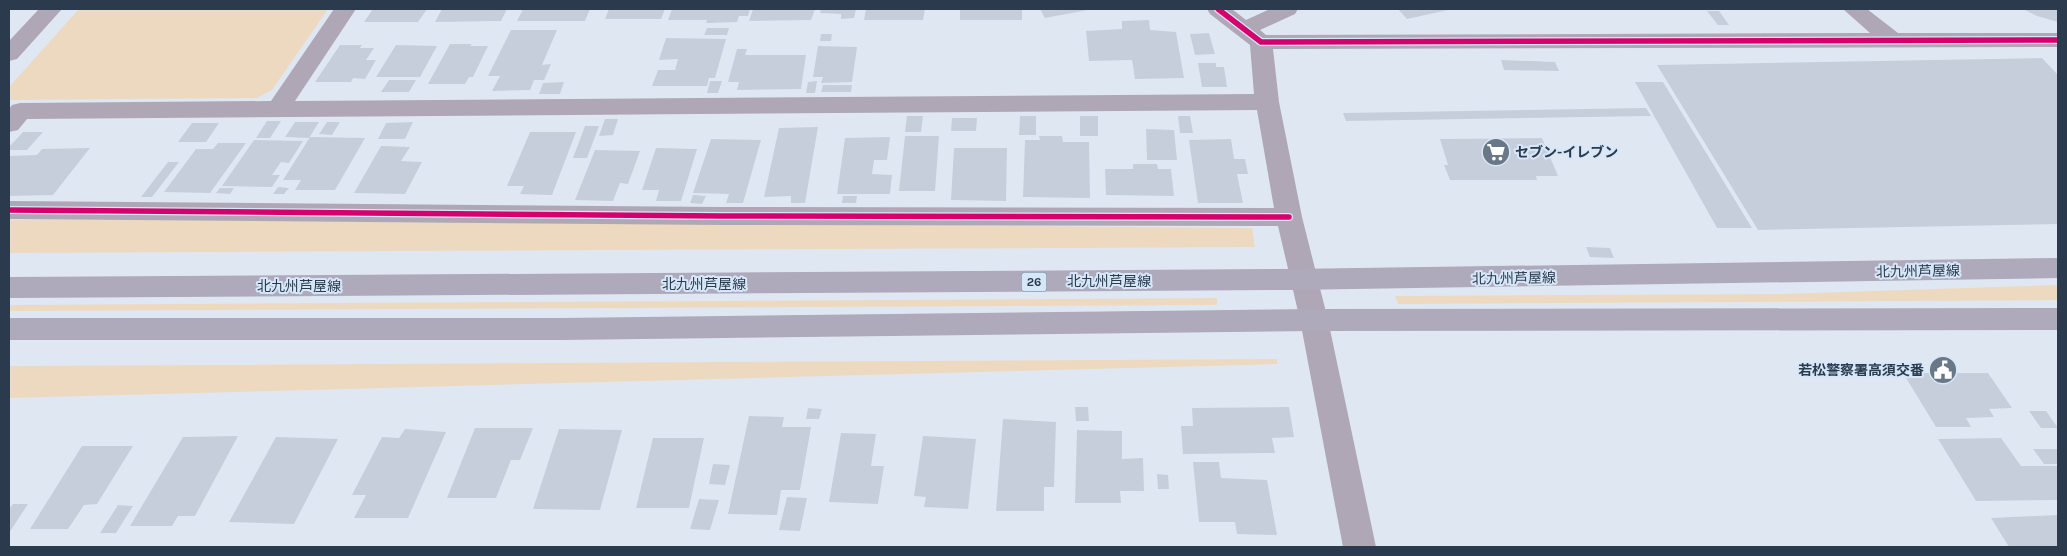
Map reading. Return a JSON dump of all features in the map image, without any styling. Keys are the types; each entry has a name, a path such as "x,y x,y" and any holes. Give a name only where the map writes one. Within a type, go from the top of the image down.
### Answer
{"main road":[{"name":"北九州芦屋線","path":"9,288 1303,281 1753,275 2058,268"},
{"path":"9,329 562,329 1314,320 2058,319"}],"street":[{"path":"9,54 51,9"},
{"path":"278,109 345,9"},
{"path":"1218,9 1252,35 1892,41 2058,40"},
{"path":"1252,35 1287,9"},
{"path":"1854,9 1892,41"},
{"path":"1252,35 1289,217 1314,320 1359,547"},
{"path":"9,124 20,111 1267,102"},
{"path":"9,210 731,216 1289,217"}],"shaded area":[{"path":"79,9 328,9 272,90 257,98 9,100 9,87"},
{"path":"162,219 1252,228 1255,247 9,253 9,220"},
{"path":"2058,285 2058,300 1398,304 1395,296 1783,294"},
{"path":"1217,298 1217,305 9,311 9,305"},
{"path":"1277,359 1277,364 9,398 9,366"}],"building":[{"path":"373,9 427,9 418,22 364,22"},
{"path":"442,9 507,9 501,21 435,22"},
{"path":"523,9 590,9 585,21 517,21"},
{"path":"609,9 665,9 661,19 605,19"},
{"path":"672,9 750,9 748,16 739,16 737,22 706,23 707,20 668,20"},
{"path":"753,9 815,9 811,20 749,21"},
{"path":"821,9 856,9 854,18 841,19 841,14 820,13"},
{"path":"866,9 925,9 923,20 864,20"},
{"path":"960,9 1022,9 1022,20 960,20"},
{"path":"1040,9 1088,9 1088,10 1045,18"},
{"path":"1398,9 1448,9 1448,10 1407,19"},
{"path":"2023,9 2058,9 2058,22 2037,16"},
{"path":"1707,11 1719,11 1729,25 1718,25"},
{"path":"1149,20 1150,30 1176,32 1184,78 1135,79 1132,60 1089,61 1086,31 1122,29 1122,21"},
{"path":"707,28 729,28 727,35 704,35"},
{"path":"511,30 557,30 542,65 551,64 544,80 534,80 530,90 492,91 500,76 488,76"},
{"path":"1209,33 1215,54 1195,55 1190,34"},
{"path":"821,34 832,34 831,41 820,41"},
{"path":"666,38 726,39 715,78 709,78 707,86 652,86 658,70 675,70 678,59 659,60"},
{"path":"450,44 488,46 473,77 469,77 465,84 428,84"},
{"path":"340,45 362,45 360,48 374,48 366,60 376,60 365,79 353,78 351,82 315,82"},
{"path":"396,45 437,46 420,77 376,77"},
{"path":"818,46 857,47 852,82 821,83 823,77 813,77"},
{"path":"737,49 747,49 745,55 806,55 801,89 737,90 739,82 728,82"},
{"path":"2042,58 2058,75 2058,224 1758,230 1657,65"},
{"path":"1501,60 1555,62 1559,71 1504,70"},
{"path":"1198,63 1216,63 1216,67 1224,67 1227,87 1202,87"},
{"path":"389,80 416,80 409,92 381,92"},
{"path":"710,81 722,81 718,93 707,93"},
{"path":"817,81 815,93 806,93 808,82"},
{"path":"564,82 560,94 539,94 543,83"},
{"path":"1635,82 1663,82 1752,228 1717,228"},
{"path":"823,85 852,85 851,92 821,92"},
{"path":"1646,108 1651,116 1346,121 1343,113"},
{"path":"907,116 923,116 921,132 905,132"},
{"path":"1020,116 1036,116 1036,135 1019,135"},
{"path":"1080,116 1098,116 1098,136 1080,136"},
{"path":"1178,116 1190,116 1193,133 1180,133"},
{"path":"952,118 977,118 976,131 951,131"},
{"path":"605,119 618,119 613,135 599,136"},
{"path":"267,121 281,121 270,138 256,138"},
{"path":"295,122 319,122 309,138 285,137"},
{"path":"327,122 340,122 332,135 319,134"},
{"path":"413,122 405,139 378,139 386,123"},
{"path":"192,123 219,123 206,142 178,142"},
{"path":"585,126 599,126 587,158 573,158"},
{"path":"818,127 805,203 791,203 791,196 764,197 779,128"},
{"path":"1146,129 1174,130 1177,160 1147,160"},
{"path":"23,132 43,132 27,150 9,150 9,147"},
{"path":"530,132 576,132 552,195 520,194 524,186 507,186"},
{"path":"905,136 939,136 935,191 899,191"},
{"path":"1039,136 1062,136 1063,142 1089,142 1090,198 1023,197 1025,140 1040,140"},
{"path":"310,137 365,138 335,190 295,190 301,180 283,180"},
{"path":"890,137 887,160 874,160 872,174 892,175 890,194 837,194 845,138"},
{"name":"セブン-イレブン","path":"1542,138 1558,176 1536,176 1537,180 1450,180 1444,165 1448,165 1440,139"},
{"path":"711,139 761,140 743,203 726,203 729,194 693,193"},
{"path":"1231,139 1234,159 1245,159 1248,174 1237,174 1243,203 1198,203 1189,140"},
{"path":"254,140 303,141 289,163 281,162 272,175 280,175 272,187 222,186"},
{"path":"218,143 246,143 210,193 164,192 196,149 213,149"},
{"path":"381,146 410,147 401,161 422,162 405,194 354,193"},
{"path":"90,148 53,195 9,196 9,156 37,155 42,149"},
{"path":"656,148 697,149 681,201 656,201 659,190 642,190"},
{"path":"954,148 1007,148 1006,201 951,200"},
{"path":"595,150 640,151 628,184 620,183 613,201 575,200"},
{"path":"168,162 179,162 152,197 141,197"},
{"path":"1133,164 1157,164 1158,169 1171,169 1174,196 1106,195 1105,169 1133,169"},
{"path":"278,187 289,188 284,194 273,194"},
{"path":"220,188 234,188 230,194 216,193"},
{"path":"693,195 706,196 702,204 690,203"},
{"path":"843,196 857,196 856,203 842,203"},
{"path":"1586,247 1610,248 1614,258 1590,257"},
{"path":"1903,373 1988,373 2012,408 1989,409 1994,417 1966,418 1971,427 1936,427"},
{"path":"1075,407 1088,407 1089,421 1076,421"},
{"path":"1289,407 1294,437 1272,438 1275,453 1183,454 1181,426 1193,426 1192,408"},
{"path":"808,408 822,409 819,419 806,419"},
{"path":"2029,411 2046,411 2058,428 2041,428"},
{"path":"749,416 784,417 782,427 811,427 800,490 781,490 777,515 728,514"},
{"path":"1003,419 1056,422 1054,487 1044,487 1044,511 996,511"},
{"path":"475,428 533,428 520,460 511,460 496,498 447,498"},
{"path":"405,429 446,432 408,518 354,518 366,495 352,495 382,437 399,438"},
{"path":"559,429 622,430 600,510 533,509"},
{"path":"1077,430 1122,431 1122,459 1143,458 1144,491 1120,491 1121,503 1075,503"},
{"path":"841,433 876,434 871,466 884,466 878,504 829,502"},
{"path":"238,436 195,516 178,516 172,526 130,526 183,437"},
{"path":"923,436 976,439 968,509 924,507 926,497 914,496"},
{"path":"276,437 338,439 294,524 229,522"},
{"path":"653,438 704,438 689,508 636,508"},
{"path":"2001,438 2021,466 2058,466 2058,500 1976,501 1938,439"},
{"path":"82,446 133,446 97,504 84,505 68,529 30,529"},
{"path":"2033,449 2058,449 2058,464 2044,464"},
{"path":"1193,462 1219,462 1221,478 1267,480 1277,535 1237,534 1235,522 1199,522"},
{"path":"713,464 730,465 725,485 709,484"},
{"path":"1157,474 1168,475 1169,489 1158,489"},
{"path":"787,497 807,498 800,531 779,530"},
{"path":"699,499 719,500 710,530 690,529"},
{"path":"13,504 28,504 9,533 9,509"},
{"path":"118,505 133,506 116,533 100,533"},
{"path":"2058,515 2058,547 2009,547 1991,518"}],"cycle path":[{"path":"1218,9 1261,42 2058,40"},
{"path":"9,210 721,216 1289,217"}],"place":[{"name":"セブン-イレブン","path":"1496,152"},
{"name":"若松警察署高須交番","path":"1943,370"}]}
